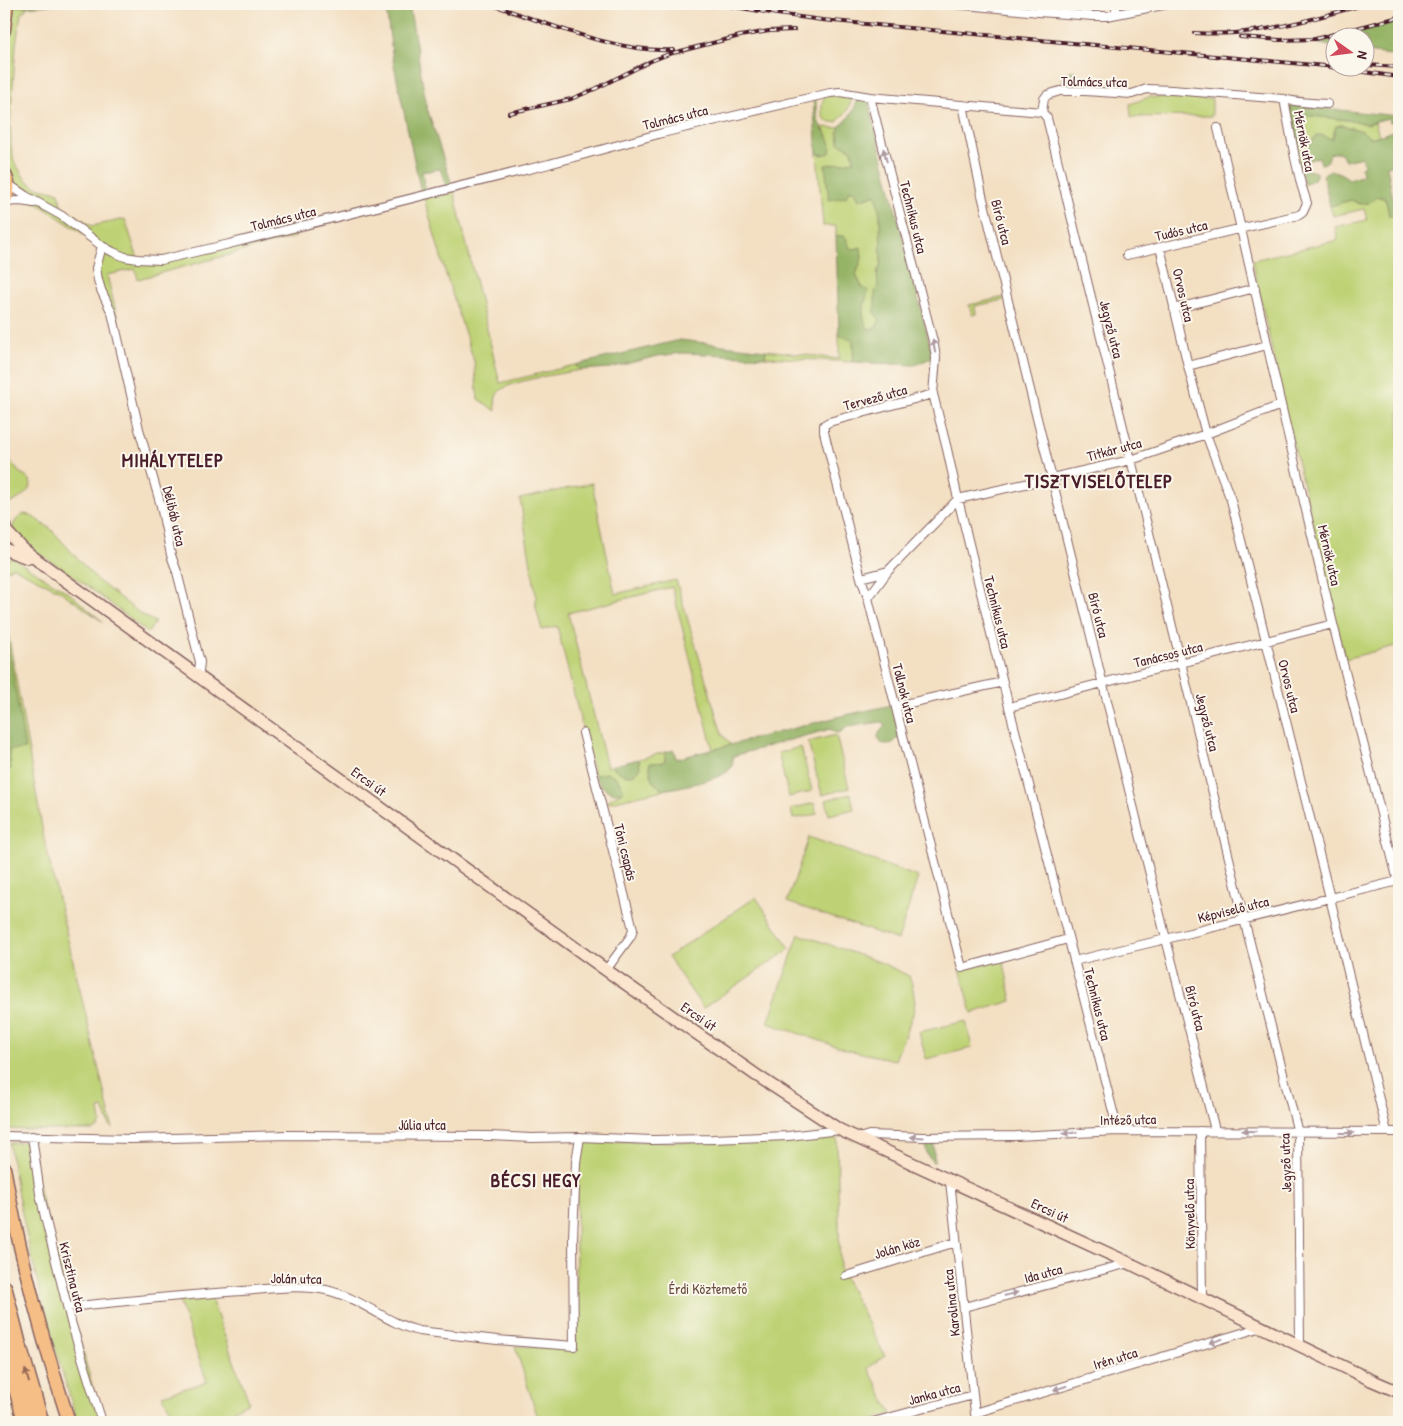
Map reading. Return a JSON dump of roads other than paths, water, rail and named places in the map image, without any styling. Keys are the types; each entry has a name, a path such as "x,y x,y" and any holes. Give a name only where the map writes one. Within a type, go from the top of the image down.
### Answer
{"highway":[{"path":"4,1288 41,1422"},
{"path":"4,1345 26,1422"}],"main road":[{"path":"4,30 7,4"},
{"path":"4,202 8,192 6,178"},
{"name":"Ercsi út","path":"4,531 41,563 606,970 756,1075 840,1130 1129,1263 1399,1392"},
{"name":"Ercsi út","path":"4,549 41,563"},
{"path":"4,1167 29,1285 45,1346 69,1422"}],"street":[{"path":"954,4 1015,7 1080,16 1107,16 1168,4"},
{"path":"1115,4 1118,14"},
{"name":"Tolmács utca","path":"6,178 40,204 62,216 102,246 125,257 151,260 173,258 549,164 662,132 819,95 840,92 1042,112 1044,99 1047,95 1060,91 1085,90 1132,94 1147,89 1172,90 1326,104"},
{"name":"Technikus utca","path":"870,96 934,344 936,358 933,394 948,449 958,500 1008,707 1118,1131"},
{"name":"Mérnök utca","path":"1242,229 1298,215 1306,208 1306,199 1295,158 1284,99"},
{"name":"Bíró utca","path":"963,105 984,204 1166,940 1215,1130"},
{"name":"Jegyző utca","path":"1042,112 1047,118 1298,1133 1300,1345"},
{"name":"Mérnök utca","path":"1218,128 1333,624 1399,883"},
{"name":"Tolmács utca","path":"4,202 20,201 40,204"},
{"name":"Tudós utca","path":"1127,255 1242,229"},
{"name":"Délibáb utca","path":"102,246 97,262 97,273 101,290 112,313 139,429 161,506 171,555 200,662 200,671 197,675"},
{"name":"Orvos utca","path":"1160,247 1206,434 1231,500 1387,1132"},
{"path":"1174,309 1255,288"},
{"path":"1188,366 1267,345"},
{"name":"Tervező utca","path":"824,425 829,422 933,394"},
{"name":"Titkár utca","path":"958,500 1131,460 1281,405"},
{"name":"Tollnok utca","path":"824,425 824,432 962,968 1068,939"},
{"path":"868,598 888,571 958,500"},
{"path":"862,578 888,571"},
{"name":"Tanácsos utca","path":"1008,707 1333,624"},
{"path":"896,706 1003,682"},
{"name":"Tóni csapás","path":"584,733 632,929 631,936 606,970"},
{"name":"Képviselő utca","path":"1074,961 1166,940 1330,898 1399,883"},
{"name":"Júlia utca","path":"4,1136 131,1139 289,1135 482,1136 652,1140 788,1136 840,1130"},
{"name":"Intéző utca","path":"859,1138 869,1134 960,1137 1118,1131 1399,1132"},
{"name":"Könyvelő utca","path":"1200,1131 1202,1298"},
{"name":"Krisztina utca","path":"32,1136 45,1218 76,1337 102,1422"},
{"name":"Jolán utca","path":"68,1307 281,1288 310,1288 336,1292 350,1297 398,1324 419,1331 574,1346 573,1238 576,1162 580,1137"},
{"name":"Karolina utca","path":"950,1181 976,1422"},
{"name":"Jolán köz","path":"846,1276 956,1242"},
{"name":"Ida utca","path":"964,1306 1129,1263"},
{"name":"Irén utca","path":"975,1413 1262,1327"},
{"name":"Janka utca","path":"873,1422 973,1396"}],"railway":[{"path":"490,4 604,42 651,50 673,50"},
{"path":"717,4 822,20 1326,66"},
{"path":"1194,33 1216,34 1267,29 1366,4"},
{"path":"1240,37 1280,40 1315,39 1399,17"},
{"path":"509,113 571,99 669,54 740,36 769,31 794,30"},
{"path":"1376,66 1399,67"},
{"path":"1376,74 1399,77"}],"district":[{"name":"MIHÁLYTELEP","path":"173,460"},
{"name":"TISZTVISELŐTELEP","path":"1099,481"},
{"name":"BÉCSI HEGY","path":"536,1180"}],"park label":[{"name":"Érdi Köztemető","path":"708,1288"}]}
